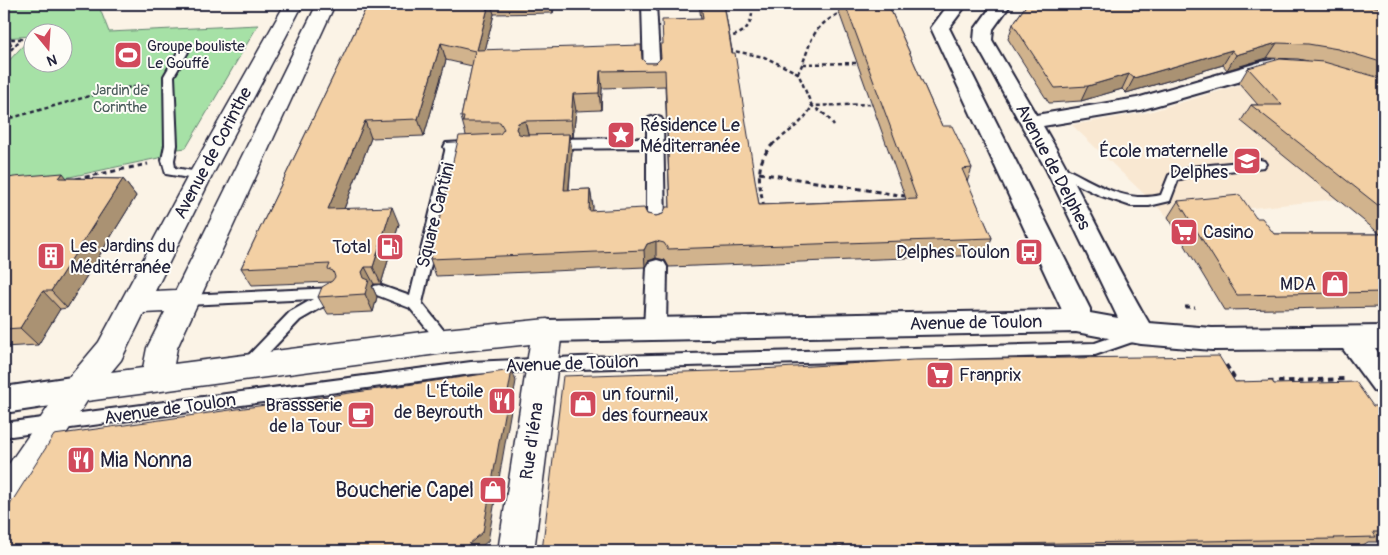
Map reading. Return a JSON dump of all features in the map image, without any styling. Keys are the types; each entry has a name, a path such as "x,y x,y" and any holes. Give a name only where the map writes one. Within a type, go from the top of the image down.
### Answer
{"main road":[{"name":"Avenue de Corinthe","path":"4,500 78,389 110,351 200,176 294,4"},
{"name":"Avenue de Corinthe","path":"156,378 162,348 326,4"},
{"path":"135,302 186,300"},
{"name":"Avenue de Toulon","path":"78,389 445,341 547,331"},
{"name":"Rue d'Iéna","path":"516,551 544,365 547,331"}],"street":[{"path":"649,4 652,75"},
{"path":"958,4 940,28 1076,309 1076,321"},
{"name":"Avenue de Delphes","path":"1002,4 984,29 983,40 1056,168 1123,302 1141,333"},
{"path":"1030,122 1140,104 1268,66 1285,63 1302,64"},
{"path":"654,121 656,225"},
{"path":"529,144 654,142"},
{"name":"Square Cantini","path":"452,147 498,145"},
{"path":"656,329 657,267"},
{"name":"Avenue de Toulon","path":"547,331 1076,321 1141,333 1212,339 1384,337"},
{"path":"1351,338 1384,382"},
{"name":"Avenue de Toulon","path":"4,400 78,389"}],"lane":[{"path":"183,52 169,76 171,145 168,160 170,171 200,176"},
{"name":"Square Cantini","path":"415,304 452,147"},
{"path":"1056,168 1094,187 1131,202 1152,202 1166,198 1173,178 1190,171 1260,164"},
{"path":"380,290 415,304 445,341"},
{"path":"186,300 335,293 295,316 246,367"},
{"name":"Avenue de Toulon","path":"4,430 471,368 1095,349 1141,333"}],"path":[{"path":"724,37 736,36 749,27 752,13"},
{"path":"798,73 804,64 809,43 822,26 840,13"},
{"path":"4,39 21,39 4,57"},
{"path":"722,49 764,57 798,73 812,106 827,116 834,126"},
{"path":"804,64 858,62"},
{"path":"4,120 111,90 169,82"},
{"path":"812,106 872,104"},
{"path":"765,214 759,173 767,150 807,116 812,106"},
{"path":"71,180 168,160"},
{"path":"759,173 905,196"},
{"path":"1223,360 1237,383 1247,383"},
{"path":"1266,382 1345,379"}],"shaded area":[{"name":"École maternelle Delphes","path":"1284,72 1337,199 1168,217 1072,125 1149,112"}],"green space":[{"name":"Jardin de Corinthe","path":"4,4 98,4 109,32 258,25 186,148 178,149 178,146 164,148 163,157 4,191 4,66 22,47 22,72 72,72 72,22 22,22 22,37 4,38"}],"building":[{"path":"368,4 489,4 477,50 641,45 642,59 646,63 656,63 661,58 660,44 663,44 662,20 703,19 701,4 724,4 732,53 735,53 759,205 917,199 845,4 888,4 942,126 952,126 972,168 962,169 992,238 668,249 664,243 656,241 647,244 644,250 430,259 459,136 500,134 504,129 500,122 463,122 464,117 461,117 475,51 441,43 418,119 365,121 328,209 392,207 373,267 365,267 362,272 364,278 369,280 365,294 318,297 322,287 335,277 333,271 328,269 330,264 241,268","holes":["665,70 670,207 666,207 663,214 656,216 647,214 644,208 589,211 590,189 564,190 569,134 519,134 516,129 518,123 525,121 571,120 573,94 599,93 600,71"]},
{"path":"1027,4 1353,4 1384,8 1384,63 1338,49 1308,44 1277,43 1236,55 1232,50 1134,78 1129,74 1088,86 1055,88 1013,24"},
{"path":"1280,59 1324,62 1384,79 1384,210 1251,105 1282,105 1248,68"},
{"name":"Les Jardins du Méditérranée","path":"63,173 59,178 123,179 51,291 43,291 20,328 4,329 4,179"},
{"path":"1240,195 1256,218 1262,218 1274,234 1384,234 1384,292 1237,295 1178,201"},
{"path":"1219,356 1235,382 1272,381 1274,384 1356,382 1373,406 1378,406 1384,415 1384,532 1373,532 1376,537 1335,539 542,551 563,376 744,370 913,360"},
{"path":"512,370 483,532 461,551 4,551 4,514 54,435"}],"place":[{"name":"Groupe bouliste Le Gouffé","path":"128,55"},
{"name":"Résidence Le Méditerranée","path":"621,135"},
{"name":"École maternelle Delphes","path":"1247,161"},
{"name":"Casino","path":"1184,232"},
{"name":"Total","path":"390,247"},
{"name":"Delphes Toulon","path":"1029,252"},
{"name":"Les Jardins du Méditérranée","path":"51,256"},
{"name":"MDA","path":"1335,284"},
{"name":"Franprix","path":"940,375"},
{"name":"L'Étoile de Beyrouth","path":"502,401"},
{"name":"un fournil, des fourneaux","path":"583,404"},
{"name":"Brassserie de la Tour","path":"361,415"},
{"name":"Mia Nonna","path":"81,460"},
{"name":"Boucherie Capel","path":"493,490"}]}
